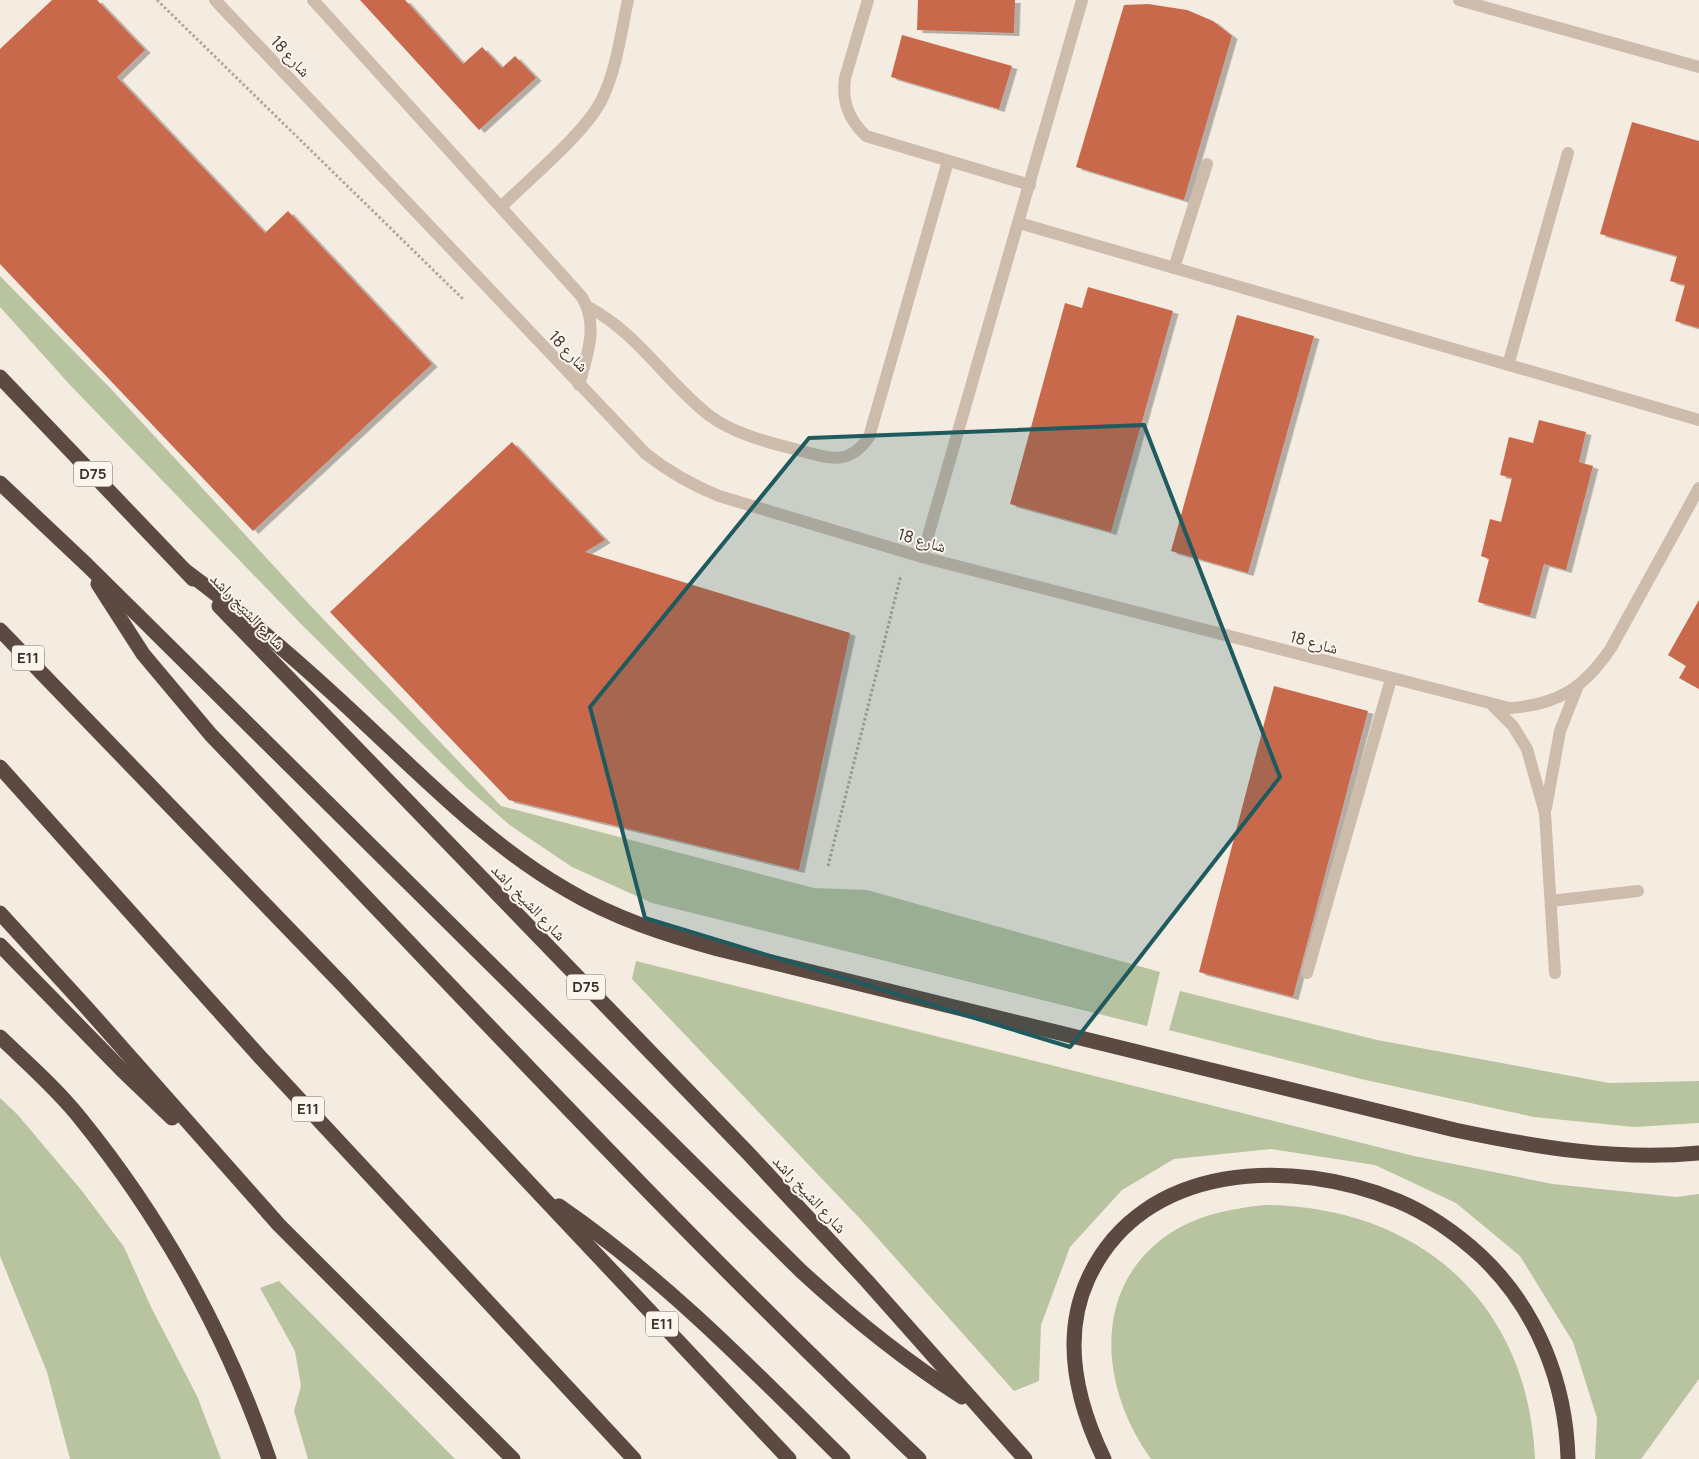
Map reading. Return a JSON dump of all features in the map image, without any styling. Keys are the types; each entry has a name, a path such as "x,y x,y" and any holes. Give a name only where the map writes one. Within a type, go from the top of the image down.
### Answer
{"highway":[{"name":"شارع الشيخ راشد","path":"0,377 747,1152 866,1280 1025,1459"},
{"path":"0,483 87,565 801,1271 842,1309 885,1344 978,1407"},
{"path":"87,565 144,654 211,734 672,1218 815,1360 919,1459"},
{"path":"187,572 288,652 484,832 524,864 568,891 641,925 718,948 1455,1130 1551,1148 1647,1154 1699,1153"},
{"name":"E11","path":"0,630 341,983 789,1459"},
{"name":"E11","path":"0,767 261,1058 634,1459"},
{"path":"0,780 34,805"},
{"path":"0,913 86,1007 215,1156 278,1225 513,1459"},
{"path":"0,945 133,1081 215,1156"},
{"path":"0,1037 79,1117 120,1171 161,1232 198,1295 230,1361 270,1459"},
{"path":"1104,1459 1083,1407 1074,1356 1077,1310 1093,1268 1120,1231 1156,1203 1207,1183 1238,1176 1271,1174 1305,1176 1336,1181 1400,1201 1429,1216 1457,1235 1482,1257 1505,1282 1540,1338 1553,1368 1562,1401 1567,1433 1568,1459"},
{"path":"535,1190 580,1220 666,1288 747,1362 843,1459"}],"street":[{"name":"شارع 18","path":"215,0 646,454 668,471 693,486 719,496 922,557 1494,706 1509,708 1529,707 1554,700 1577,688 1596,670 1611,648 1699,488"},
{"path":"313,0 582,297 588,307 592,328 579,385"},
{"path":"501,207 580,130 603,99 614,66 628,0"},
{"path":"868,0 845,78 843,91 849,115 866,136 1030,185"},
{"path":"922,557 1082,0"},
{"path":"1459,0 1699,67"},
{"path":"1508,365 1568,153"},
{"path":"588,307 620,328 692,402 732,430 826,457 843,458 851,455 869,437 948,162"},
{"path":"1174,268 1207,164"},
{"path":"1019,223 1699,420"},
{"path":"1307,974 1391,679"},
{"path":"1545,813 1560,731 1577,688"},
{"path":"1494,706 1513,726 1527,749 1545,813 1555,973"},
{"path":"1551,901 1638,891"}],"highlighted area":[{"path":"1144,425 1280,777 1070,1047 645,918 590,707 809,438"}],"green space":[{"path":"0,276 112,390 307,602 501,806 814,888 867,890 1160,972 1147,1026 652,903 572,867 511,826 466,787 301,624 71,386 0,307"},
{"path":"636,961 1414,1156 1553,1184 1676,1197 1699,1194 1699,1379 1641,1459 1595,1459 1597,1418 1573,1342 1520,1256 1456,1203 1375,1165 1271,1149 1174,1159 1122,1190 1070,1247 1041,1325 1039,1381 1014,1391 865,1224 632,979"},
{"path":"1180,991 1377,1040 1609,1083 1699,1081 1699,1123 1634,1127 1534,1117 1361,1079 1169,1030"},
{"path":"0,1098 17,1114 82,1191 124,1247 151,1307 197,1396 221,1459 70,1459 47,1372 0,1256"},
{"path":"1265,1205 1321,1210 1371,1223 1416,1245 1455,1274 1487,1310 1512,1353 1528,1403 1535,1459 1151,1459 1133,1430 1120,1399 1113,1368 1112,1336 1117,1305 1129,1276 1149,1251 1177,1229 1198,1219 1220,1212"},
{"path":"279,1281 455,1459 308,1459 294,1411 301,1386 295,1351 260,1288"}],"building":[{"path":"52,0 97,0 145,50 117,77 265,233 288,211 432,364 253,531 0,264 0,49"},
{"path":"360,0 405,0 463,64 482,47 502,68 515,56 536,78 479,130"},
{"path":"918,0 1015,0 1014,33 917,30"},
{"path":"1148,4 1187,10 1213,21 1232,36 1184,200 1076,167 1124,5"},
{"path":"902,35 1012,66 999,109 891,77"},
{"path":"1632,122 1699,141 1699,328 1675,321 1685,285 1670,281 1677,256 1600,234"},
{"path":"1088,287 1173,311 1111,532 1010,504 1065,303 1082,308"},
{"path":"1237,315 1314,336 1248,573 1171,551"},
{"path":"1539,420 1586,432 1579,462 1593,466 1566,570 1544,564 1530,616 1478,602 1489,559 1481,556 1490,519 1501,522 1512,478 1500,475 1509,437 1533,443"},
{"path":"512,442 605,540 585,552 850,633 799,870 509,800 330,612"},
{"path":"1699,600 1699,689 1679,678 1686,666 1668,655"},
{"path":"1274,686 1368,711 1293,997 1199,972"}]}
